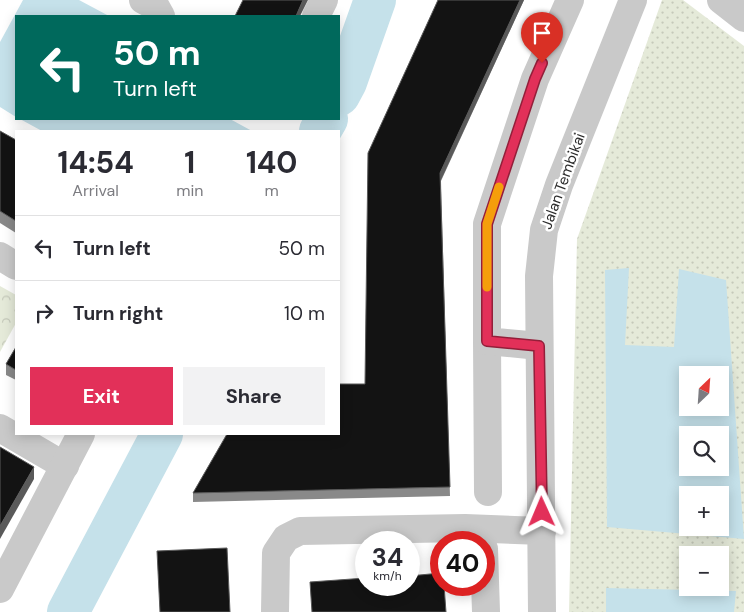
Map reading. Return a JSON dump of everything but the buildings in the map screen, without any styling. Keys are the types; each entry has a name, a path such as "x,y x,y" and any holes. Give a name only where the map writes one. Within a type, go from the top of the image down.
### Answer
{"street":[{"path":"316,15 324,0"},
{"path":"488,492 487,224 535,79 570,0"},
{"name":"Jalan Tembikai","path":"542,612 539,276 544,230 559,185 633,0"},
{"path":"721,0 744,18"},
{"path":"0,256 15,265"},
{"path":"487,341 539,346"},
{"path":"0,428 64,466"},
{"path":"0,589 80,435"},
{"path":"275,612 276,553 286,538 300,531 457,528 542,530"},
{"path":"485,596 486,612"}],"green space":[{"path":"662,0 683,0 744,46 744,612 569,612 577,239"},
{"path":"0,286 15,294 15,325 0,352"}],"water":[{"path":"23,0 79,0 107,15 15,15 15,116 0,107 0,42"},
{"path":"22,120 232,120 250,130 40,130"},
{"path":"629,268 625,345 674,347 679,269 726,280 744,539 710,536 729,536 729,486 679,486 679,533 607,527 605,270"},
{"path":"606,588 679,590 679,596 729,596 729,591 736,591 734,612 606,612"}],"waterway":[{"path":"340,93 346,82 375,0"},
{"path":"321,130 326,120"},
{"path":"68,612 161,435"}],"slow traffic":[{"path":"487,287 487,224 499,187"}],"route":[{"path":"542,63 487,224 487,341 539,346 542,512"}]}
